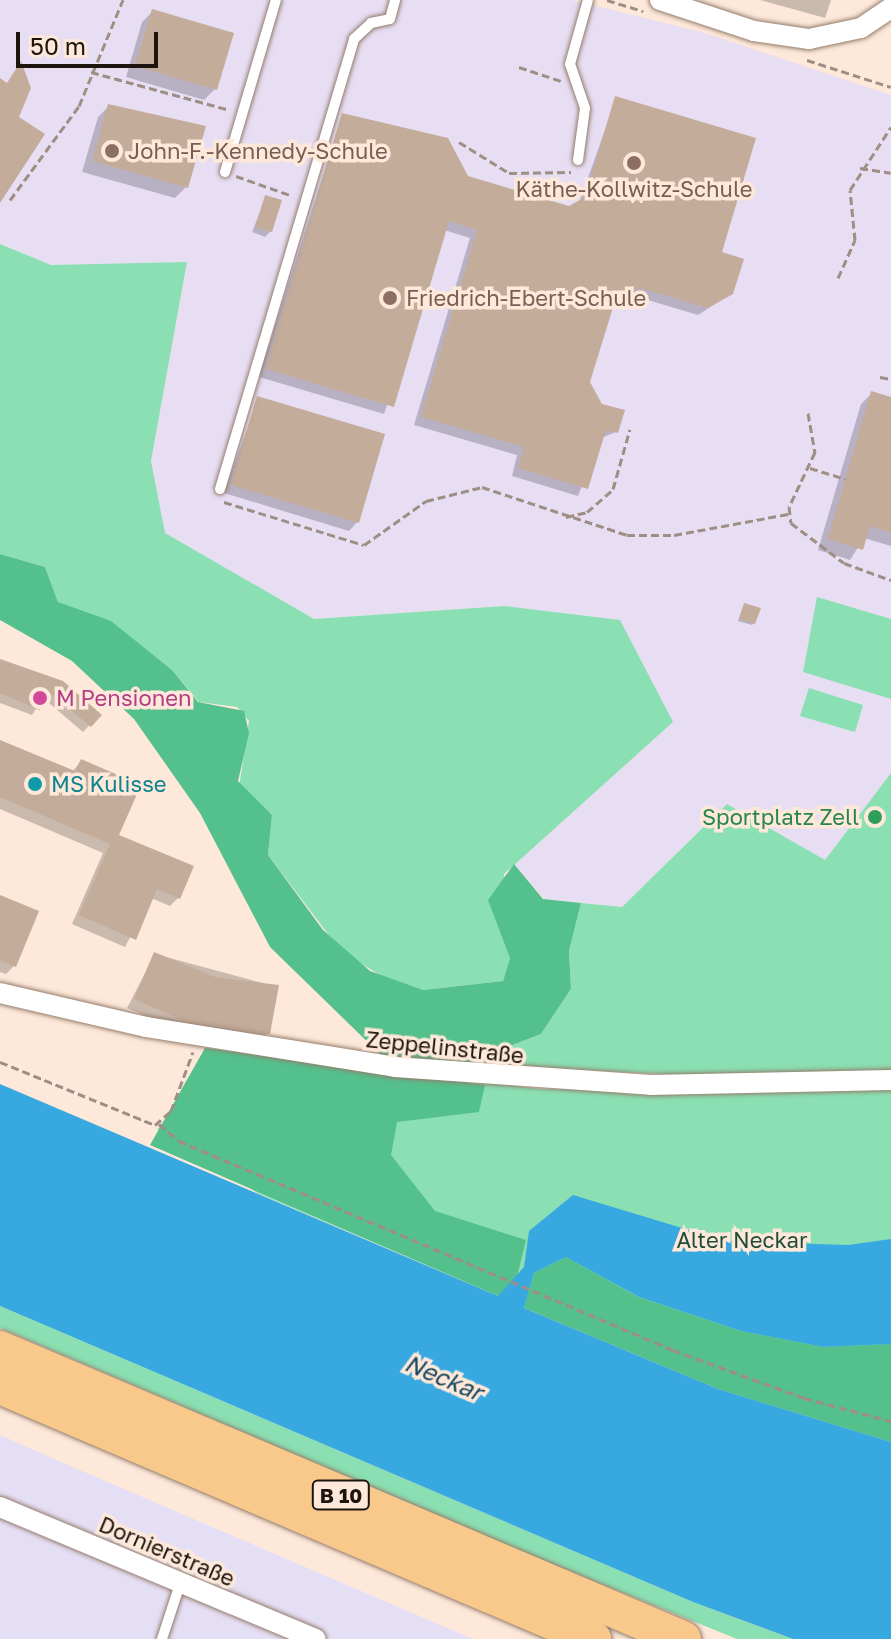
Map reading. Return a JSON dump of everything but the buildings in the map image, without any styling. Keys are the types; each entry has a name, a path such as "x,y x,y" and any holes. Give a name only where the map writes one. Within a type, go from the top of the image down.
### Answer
{"highway":[{"name":"B 10","path":"0,1349 683,1639"},
{"name":"B 10","path":"0,1386 593,1639"}],"street":[{"path":"660,0 754,31 809,39 861,28 891,8"},
{"name":"Zeppelinstraße","path":"0,993 199,1036 338,1060 548,1081 891,1080"},
{"name":"Dornierstraße","path":"0,1507 315,1639"}],"lane":[{"path":"225,172 276,0"},
{"path":"220,489 354,39 365,26 390,19 395,0"},
{"path":"578,160 586,131 570,64 588,0"},
{"path":"162,1639 180,1584"}],"path":[{"path":"10,200 79,106 123,0"},
{"path":"519,67 578,92"},
{"path":"91,72 242,114"},
{"path":"838,278 854,244 848,200 860,168 891,127"},
{"path":"459,142 491,167 516,174 574,173 578,160"},
{"path":"860,168 891,173"},
{"path":"225,172 306,201"},
{"path":"880,377 891,379"},
{"path":"788,514 810,468 816,447 808,413"},
{"path":"562,517 587,512 613,489 630,429"},
{"path":"810,468 845,479"},
{"path":"220,489 226,504 358,544 380,540 426,501 475,488 497,488 562,517 644,536 788,514"},
{"path":"788,514 829,555 891,580"},
{"path":"159,1124 171,1111 199,1036"},
{"path":"0,1062 138,1122 159,1124 179,1141 540,1296 753,1381 891,1421"}],"shaded area":[{"path":"0,0 572,0 705,33 891,95 891,773 825,861 727,804 622,907 544,899 514,864 673,722 504,606 314,619 164,533 151,461 187,263 51,265 0,244"},
{"path":"0,1435 47,1456 473,1639 0,1639"}],"green space":[{"path":"0,244 51,265 187,262 151,461 165,533 314,619 504,606 620,620 673,722 504,874 510,958 503,981 423,990 396,985 341,951 268,855 272,815 239,787 249,721 237,707 199,702 173,671 58,602 45,567 0,554"},
{"path":"0,554 45,567 58,602 111,621 173,671 198,702 244,711 249,733 238,781 272,815 268,855 323,930 370,971 423,990 503,981 510,958 488,900 514,864 543,899 581,903 569,951 571,989 541,1034 463,1064 382,1056 270,947 200,813 134,719 72,661 0,620"},
{"path":"817,597 891,619 891,699 803,672"},
{"path":"809,688 863,705 855,732 800,716"},
{"path":"891,773 891,1071 703,1076 463,1064 541,1034 571,989 569,951 581,903 622,907 727,804 825,860"},
{"name":"Alter Neckar","path":"205,1048 541,1089 891,1089 891,1442 718,1389 257,1193 157,1129 173,1116"},
{"path":"205,1048 485,1085 479,1112 397,1122 391,1155 435,1211 526,1240 516,1281 498,1296 150,1145"},
{"path":"566,1257 638,1297 741,1331 823,1347 891,1344 891,1442 718,1389 524,1308 534,1273"},
{"path":"0,1306 693,1602 793,1639 737,1639 547,1562 0,1328"}],"water":[{"name":"Neckar","path":"0,1084 498,1296 524,1267 529,1231 573,1195 725,1241 848,1245 891,1239 891,1344 823,1347 741,1331 639,1297 566,1257 534,1273 524,1308 718,1389 891,1442 891,1639 793,1639 693,1602 0,1306"}],"place":[{"name":"John-F.-Kennedy-Schule","path":"112,151"},
{"name":"Käthe-Kollwitz-Schule","path":"634,163"},
{"name":"Friedrich-Ebert-Schule","path":"390,298"},
{"name":"M Pensionen","path":"40,698"},
{"name":"MS Kulisse","path":"35,784"},
{"name":"Sportplatz Zell","path":"875,817"}]}
